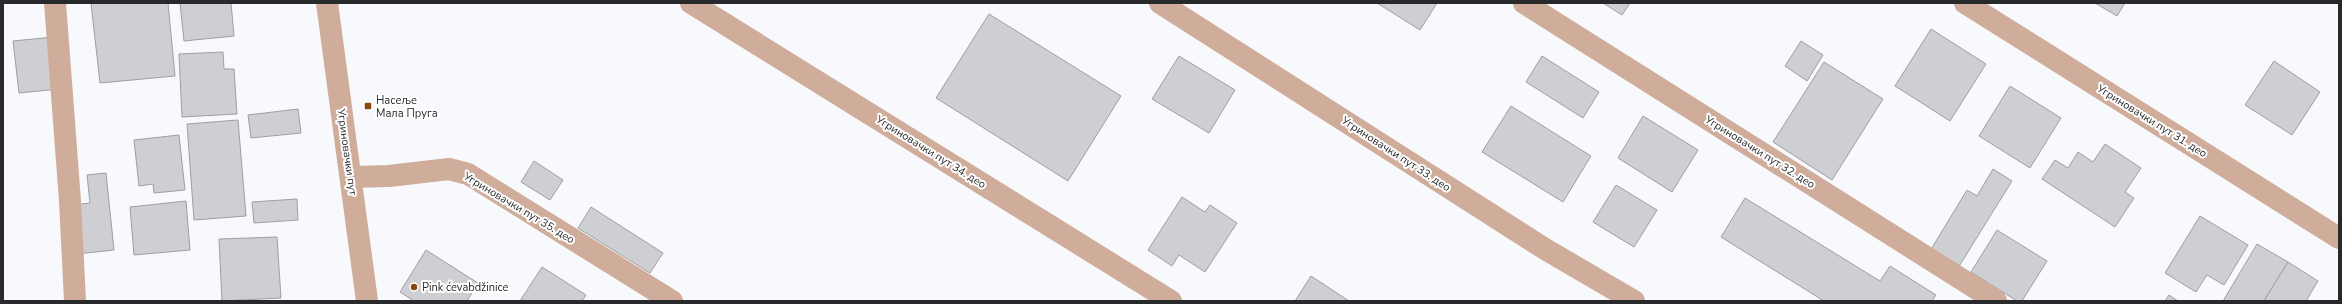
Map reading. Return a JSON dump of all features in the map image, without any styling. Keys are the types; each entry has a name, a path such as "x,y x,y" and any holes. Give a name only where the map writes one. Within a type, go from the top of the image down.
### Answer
{"street":[{"path":"55,3 70,201 75,301"},
{"name":"Угриновачки пут","path":"327,3 367,301"},
{"name":"Угриновачки пут 34. део","path":"690,3 1171,301"},
{"name":"Угриновачки пут 33. део","path":"1160,3 1545,249 1634,301"},
{"name":"Угриновачки пут 32. део","path":"1524,3 1996,301"},
{"name":"Угриновачки пут 31. део","path":"1965,3 2339,238"},
{"name":"Угриновачки пут 35. део","path":"351,177 396,176 449,169 468,174 672,301"}],"building":[{"path":"91,3 168,3 175,76 100,83"},
{"path":"180,3 231,3 234,36 184,41"},
{"path":"1377,3 1437,3 1420,30"},
{"path":"1603,3 1630,3 1622,15"},
{"path":"2095,3 2125,3 2117,16"},
{"path":"989,14 1121,96 1068,181 936,98"},
{"path":"1931,29 1986,64 1950,121 1895,86"},
{"path":"54,37 59,89 19,93 13,41"},
{"path":"1801,41 1823,55 1807,81 1785,66"},
{"path":"223,52 224,69 234,69 237,114 182,117 179,54"},
{"path":"1179,56 1235,90 1209,133 1152,99"},
{"path":"1542,56 1599,92 1583,118 1526,82"},
{"path":"2274,61 2320,92 2292,135 2245,105"},
{"path":"1824,62 1883,99 1832,180 1773,142"},
{"path":"2010,86 2061,118 2030,168 1979,136"},
{"path":"1511,106 1591,156 1563,202 1482,152"},
{"path":"298,109 301,133 251,138 248,115"},
{"path":"1643,116 1698,150 1672,192 1618,158"},
{"path":"238,120 246,216 194,220 187,124"},
{"path":"179,135 185,190 154,193 153,184 139,186 134,140"},
{"path":"2105,144 2141,168 2125,192 2134,198 2115,227 2042,179 2055,160 2068,168 2078,152 2093,162"},
{"path":"534,161 563,180 550,200 521,182"},
{"path":"1993,169 2012,181 1958,268 1930,251 1967,190 1977,196"},
{"path":"106,173 114,250 77,254 72,205 90,203 87,175"},
{"path":"1616,185 1657,210 1634,247 1593,222"},
{"path":"1182,197 1205,212 1210,205 1237,223 1205,272 1179,255 1172,266 1148,250"},
{"path":"1745,198 1880,281 1890,266 1936,295 1932,301 1824,301 1721,237"},
{"path":"297,199 298,220 254,223 252,202"},
{"path":"186,201 190,250 134,255 130,207"},
{"path":"591,207 663,253 650,273 578,228"},
{"path":"2200,216 2248,245 2224,285 2207,275 2196,292 2165,273"},
{"path":"1997,230 2047,261 2022,301 2017,301 1971,272"},
{"path":"277,237 281,298 222,301 219,239"},
{"path":"2257,244 2288,262 2264,301 2223,301"},
{"path":"426,250 478,283 467,301 414,301 400,292"},
{"path":"2288,262 2318,281 2306,301 2264,301"},
{"path":"542,267 586,295 582,301 520,301"},
{"path":"1311,276 1349,301 1295,301"},
{"path":"2169,295 2178,301 2165,301"}],"place":[{"name":"Насеље Мала Пруга","path":"368,106"},
{"name":"Pink ćevabdžinice","path":"414,287"}]}
